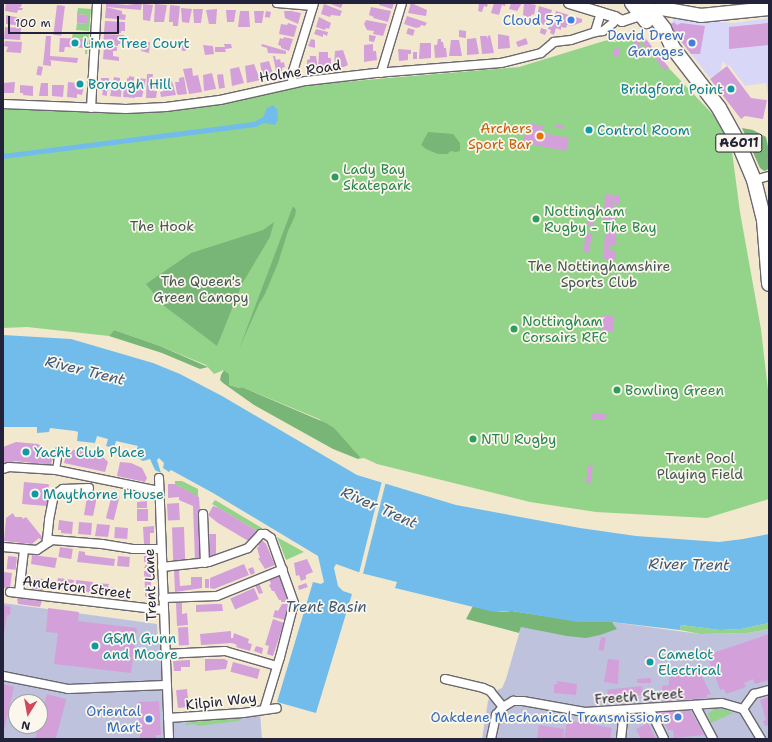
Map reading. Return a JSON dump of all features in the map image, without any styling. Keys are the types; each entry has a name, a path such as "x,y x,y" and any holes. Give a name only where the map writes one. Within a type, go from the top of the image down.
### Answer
{"highway":[{"name":"A6011","path":"646,13 663,41 673,48 719,108 738,142 754,180 764,220 769,284"}],"main road":[{"path":"646,13 663,22 667,14 683,7"},
{"path":"646,13 662,8 683,7 700,15 769,8"}],"street":[{"path":"90,108 97,3"},
{"path":"277,3 313,4 292,83"},
{"path":"382,73 402,3"},
{"path":"569,3 615,16 622,21 646,13"},
{"path":"595,32 601,12"},
{"name":"Holme Road","path":"3,104 126,109 188,105 220,100 292,83 382,73 501,63 541,53 554,42 572,40 595,32 603,31 610,26 615,16"},
{"path":"754,180 769,176"},
{"path":"56,470 59,450"},
{"path":"3,469 10,467 56,470 159,491"},
{"name":"Trent Lane","path":"159,478 169,739"},
{"path":"49,542 47,540 49,520 54,495 63,489 89,488"},
{"path":"203,514 205,563"},
{"path":"151,520 160,520"},
{"path":"162,566 205,563 248,548 264,534 272,540 294,603 264,710"},
{"path":"3,547 37,550 52,540 96,543 133,549 161,549"},
{"name":"Anderton Street","path":"24,550 14,592 164,610"},
{"path":"163,598 217,596 282,568"},
{"path":"165,654 225,652 276,669"},
{"path":"3,676 60,688 75,689 166,685"},
{"path":"445,678 484,688 490,691 503,707 496,715 491,739"},
{"path":"762,739 743,709 754,694 769,690"},
{"name":"Freeth Street","path":"503,707 513,701 523,701 585,712 722,703 743,709"},
{"path":"695,705 713,739"},
{"name":"Kilpin Way","path":"168,718 277,708"},
{"path":"649,708 664,739"},
{"path":"621,739 624,710"}],"shaded area":[{"path":"769,18 768,94 766,83 745,86 729,65 727,66 723,61 720,72 710,78 669,26 674,19 734,23"},
{"path":"3,603 157,624 158,642 162,642 166,719 207,712 255,707 260,712 262,739 3,739"},
{"path":"612,622 700,634 747,633 769,629 769,739 482,739 488,701 493,692 502,688 521,627 617,629"}],"green space":[{"path":"78,8 91,9 89,31 76,30 77,23 87,24 87,15 77,14"},
{"path":"73,32 89,33 87,54 85,54 86,39 72,38"},
{"path":"641,32 661,60 723,125 731,144 740,212 761,329 768,390 769,499 707,518 596,512 530,502 377,464 364,458 358,459 354,450 319,419 242,387 239,388 229,385 229,374 224,370 214,374 206,365 160,346 114,330 109,336 27,327 3,328 3,107 132,113 170,111 222,104 253,95 318,84 519,67 604,41"},
{"path":"742,128 753,130 766,137 769,151 769,169 764,171 760,168"},
{"path":"428,132 453,134 460,143 460,151 451,151 447,154 438,154 426,149 421,145"},
{"path":"293,206 296,210 295,216 288,231 278,263 239,349"},
{"name":"The Queen's Green Canopy","path":"274,222 270,237 242,284 217,346 163,305 146,284 191,253 263,230"},
{"path":"114,330 160,346 208,367 200,369 162,353 109,336"},
{"path":"224,370 229,374 229,385 239,388 242,387 326,423 334,428 360,457 358,459 333,449 254,405 220,380"},
{"path":"175,481 182,481 198,489 198,497 175,484"},
{"path":"215,500 262,528 261,530 259,532 212,504"},
{"path":"277,537 304,552 286,560"},
{"path":"473,606 501,612 512,611 583,622 612,622 617,629 586,638 521,627 519,633 466,619"},
{"path":"769,623 769,629 747,633 700,634 680,630 681,625 720,630 741,629"},
{"path":"714,709 724,709 733,713 711,723 708,714"},
{"path":"240,717 241,720 238,721 199,726 194,724 186,725 186,723"}],"water":[{"path":"273,105 277,109 278,120 275,125 264,123 256,127 3,159 3,154 254,122 263,117 267,108"},
{"path":"3,335 71,339 153,363 180,374 222,396 357,475 456,505 580,528 636,536 719,542 769,534 769,623 741,629 720,630 681,625 680,630 612,622 578,622 512,611 494,612 395,588 397,582 361,573 336,564 334,568 338,586 343,591 352,594 316,713 277,702 313,582 321,584 324,582 318,556 213,493 171,470 169,472 163,468 164,463 159,458 157,460 161,473 155,470 150,459 143,461 134,456 138,446 116,441 114,448 106,446 108,439 97,436 95,443 77,441 78,432 75,431 50,428 49,432 37,433 37,427 3,427"}],"pier":[{"path":"382,481 386,482 363,575 359,574"}],"building":[{"path":"6,3 22,3 21,7 18,8 23,8 22,10 18,10 17,13 5,11"},
{"path":"106,3 127,5 142,3 141,10 106,7"},
{"path":"328,3 343,3 341,8"},
{"path":"380,3 394,3 392,9 379,5"},
{"path":"411,3 427,10 426,16 408,13"},
{"path":"477,3 488,3 487,7 484,6 482,12 478,11 479,5"},
{"path":"494,3 506,3 505,6 502,5 499,15 491,13"},
{"path":"511,3 522,3 517,11 509,9"},
{"path":"524,3 536,5 534,15 532,14 530,18 523,15"},
{"path":"143,4 153,5 150,21 143,20"},
{"path":"155,4 167,5 164,22 154,22"},
{"path":"324,4 342,11 340,16 331,15 330,17 321,14"},
{"path":"57,5 65,6 61,36 53,35"},
{"path":"170,5 180,6 178,26 173,26 173,22 169,22"},
{"path":"539,6 552,10 549,20 547,19 545,25 536,23"},
{"path":"106,7 122,11 122,14 126,15 125,20 105,18"},
{"path":"371,7 391,11 388,22 373,18 374,17 369,15"},
{"path":"181,8 192,9 189,23 182,22"},
{"path":"193,9 203,9 201,23 194,23"},
{"path":"217,9 216,24 209,24 206,10"},
{"path":"226,10 236,10 234,22 227,22"},
{"path":"240,11 249,11 250,27 238,27"},
{"path":"254,11 264,11 262,23 255,23"},
{"path":"266,11 271,12 270,18 265,17"},
{"path":"284,11 301,13 298,24 285,18"},
{"path":"556,11 582,19 582,22 572,26 567,25 566,28 561,27 561,30 556,28 554,35 550,33 551,30 548,29 549,26 552,27"},
{"path":"77,14 87,15 87,24 77,23"},
{"path":"6,15 21,18 21,21 24,21 23,26 6,24"},
{"path":"407,16 427,23 425,26 421,25 420,27 416,28 404,24"},
{"path":"319,17 331,23 329,29 326,28 325,30 316,27"},
{"path":"366,20 387,24 383,36 373,34 374,31 367,30 364,24"},
{"path":"105,21 125,22 125,31 121,31 121,33 104,32"},
{"name":"David Drew Garages","path":"674,22 677,25 681,23 705,26 700,54 691,54 669,26"},
{"path":"288,23 297,26 294,37 279,34 281,24 287,25"},
{"name":"Bridgford Point","path":"769,23 769,45 729,49 729,27"},
{"path":"5,27 21,28 20,40 4,39"},
{"path":"408,28 415,30 413,36 406,34"},
{"path":"541,28 547,30 545,35 540,33"},
{"path":"316,29 328,32 327,36 323,34 323,37 314,34"},
{"path":"459,30 466,31 466,38 459,37"},
{"path":"104,34 124,35 124,41 121,41 121,44 118,44 118,46 103,45"},
{"path":"498,34 509,36 510,48 498,49"},
{"path":"369,35 376,36 374,42 369,41"},
{"path":"490,35 494,53 482,54 480,36 487,36 488,39 488,36"},
{"path":"46,36 51,36 50,56 78,58 77,63 49,60 51,61 51,66 43,65"},
{"path":"284,37 293,39 289,51 278,45 280,38 283,39"},
{"name":"Lime Tree Court","path":"60,38 86,39 85,48 65,47 64,52 59,52"},
{"path":"476,38 479,54 467,55 467,39"},
{"path":"526,38 528,44 518,47 516,42"},
{"path":"645,38 669,68 665,71 641,41"},
{"path":"311,39 315,40 315,48 308,46"},
{"path":"438,39 441,39 444,48 446,48 447,57 435,58 434,45 437,45"},
{"path":"639,39 641,48 635,49 634,40"},
{"path":"451,40 459,40 462,56 449,56"},
{"path":"5,41 22,42 21,53 6,52 8,47 4,46"},
{"path":"142,42 150,42 149,53 141,51"},
{"path":"420,43 431,43 431,58 419,59"},
{"path":"224,44 231,44 232,48 225,49 226,52 215,52 215,47 225,47"},
{"path":"262,44 286,51 286,54 268,53 267,48 261,46"},
{"path":"373,44 373,51 376,51 377,60 364,62 364,45"},
{"path":"184,45 187,48 184,51 181,48"},
{"path":"203,45 213,46 214,54 205,55"},
{"path":"104,46 117,47 117,51 113,51 113,56 119,57 119,61 103,59"},
{"path":"619,48 620,56 614,57 613,49"},
{"path":"398,49 411,50 411,54 408,54 408,60 399,61"},
{"path":"343,50 348,65 344,67 334,67 335,51"},
{"path":"319,52 328,52 328,58 331,58 331,68 318,69"},
{"path":"413,52 417,52 417,59 413,59"},
{"path":"273,56 275,56 276,60 280,59 281,63 284,62 285,67 282,68 283,75 277,76"},
{"path":"310,56 316,56 318,69 313,69 307,66 307,60 310,59"},
{"path":"269,61 274,77 263,79 260,63"},
{"path":"254,64 260,80 247,83 245,66"},
{"path":"38,66 43,67 41,76 36,75"},
{"name":"Bridgford Point","path":"727,66 751,98 767,100 763,119 745,116 741,119 710,79"},
{"path":"239,67 244,83 232,86 230,69"},
{"path":"192,68 193,76 198,75 202,92 189,94 183,69"},
{"path":"212,73 216,89 204,91 203,75"},
{"path":"147,74 153,74 152,81 156,81 156,88 153,88 153,91 157,91 156,98 146,98"},
{"path":"223,74 225,88 219,89 217,75"},
{"path":"129,76 134,77 134,85 136,86 137,78 146,79 142,97 123,97 124,85 127,85 127,78 129,78"},
{"path":"114,77 120,78 120,85 122,85 121,97 110,96"},
{"path":"184,77 187,94 179,95 177,94 175,82 179,82 179,78"},
{"path":"101,78 109,78 109,91 107,91 107,96 102,95 103,91 101,91"},
{"path":"159,79 163,79 162,90 157,90"},
{"path":"172,81 176,95 161,97 160,92 164,91 163,88 165,88 165,82"},
{"path":"15,82 14,93 4,93 3,83"},
{"path":"68,82 77,83 77,85 84,86 82,95 77,94 77,98 67,97"},
{"path":"41,83 48,83 48,96 39,96"},
{"path":"20,85 33,86 33,96 23,95 23,93 20,93"},
{"path":"52,85 64,85 63,97 52,96"},
{"name":"Archers Sport Bar","path":"527,123 543,126 542,133 569,138 566,151 523,143"},
{"path":"555,124 563,125 563,129 555,127"},
{"name":"Control Room","path":"584,128 594,129 593,133 583,131"},
{"path":"605,194 615,195 614,210 610,210 610,213 606,212 606,209 604,209"},
{"path":"616,195 619,195 619,205 616,205"},
{"path":"590,206 596,207 593,227 587,226"},
{"path":"604,216 616,217 616,223 618,223 615,246 609,246 609,250 616,251 616,260 603,259 606,224 603,224"},
{"path":"586,233 592,234 589,253 583,252"},
{"path":"601,315 613,315 613,331 601,331"},
{"path":"591,413 606,413 606,420 591,419"},
{"name":"Yacht Club Place","path":"16,442 38,444 55,456 55,460 52,460 51,465 15,461 3,466 3,447"},
{"name":"Yacht Club Place","path":"78,449 100,454 108,462 105,472 64,463 67,452"},
{"name":"Yacht Club Place","path":"120,462 131,463 142,468 147,478 145,482 117,476"},
{"path":"588,465 593,466 590,484 586,484"},
{"name":"Maythorne House","path":"24,482 49,484 47,506 22,504"},
{"path":"168,484 175,484 199,497 203,559 195,560 193,506 179,500 179,497 168,498"},
{"path":"88,491 98,492 93,516 84,515"},
{"path":"112,494 120,496 114,520 106,518"},
{"path":"147,501 147,508 137,508 137,502"},
{"path":"179,503 180,520 168,521 167,504"},
{"path":"213,506 219,508 259,532 250,542 218,523 208,515"},
{"path":"137,509 148,509 148,521 137,521"},
{"path":"13,513 15,517 22,517 23,519 26,517 43,538 41,540 39,538 32,544 4,541 6,518"},
{"path":"59,520 73,522 72,534 61,533 61,530 58,530"},
{"path":"79,522 92,523 91,535 78,534"},
{"path":"97,524 110,525 108,537 95,536"},
{"path":"154,526 154,533 150,533 150,544 144,544 143,527"},
{"path":"115,527 128,528 127,539 114,538"},
{"path":"172,527 184,527 185,562 173,562"},
{"path":"208,534 216,534 216,557 209,558"},
{"path":"262,540 266,544 275,565 265,569 258,558 260,558 257,548 259,546 258,544"},
{"path":"60,547 73,549 71,559 58,557"},
{"path":"79,551 85,552 85,555 115,559 114,566 77,562"},
{"path":"32,555 57,558 55,568 31,564"},
{"path":"8,556 17,557 16,570 7,569"},
{"path":"118,556 130,557 129,567 117,566"},
{"path":"144,556 154,556 155,567 144,568 147,562 144,562"},
{"path":"307,559 313,572 306,575 306,579 301,581 299,575 296,576 294,563"},
{"path":"244,564 249,575 214,589 210,588 210,578"},
{"path":"253,567 255,573 251,575 248,569"},
{"path":"174,570 179,570 180,586 191,585 191,577 202,577 202,588 175,592"},
{"path":"144,571 151,571 151,588 145,588"},
{"path":"3,572 12,573 10,588 3,588"},
{"path":"279,575 288,596 288,602 281,602 269,585 271,584 269,579"},
{"path":"33,578 44,579 43,590 32,589"},
{"path":"58,578 74,580 73,589 56,588"},
{"path":"205,579 209,579 209,588 205,588"},
{"path":"76,580 93,582 91,593 75,589"},
{"path":"96,583 109,584 108,587 114,588 114,594 95,592"},
{"path":"259,583 263,593 259,594 255,585"},
{"path":"306,583 308,587 299,590 298,586"},
{"path":"254,588 259,599 235,610 230,599"},
{"path":"119,592 130,593 129,600 118,598"},
{"path":"145,593 156,594 155,605 149,605 150,599 145,596"},
{"path":"17,598 42,601 40,607 18,604"},
{"path":"176,603 182,603 182,614 187,613 188,625 177,626"},
{"path":"222,604 223,611 196,612 196,605"},
{"path":"282,604 288,604 285,620 273,617 275,610 278,611"},
{"path":"3,605 11,607 10,615 7,615 4,633"},
{"name":"G&M Gunn and Moore","path":"48,608 79,612 78,621 137,628 131,673 54,664 58,633 46,632"},
{"path":"273,619 284,623 273,656 267,654 269,646 265,645"},
{"path":"188,627 189,645 179,645 178,628"},
{"path":"231,631 231,638 233,638 234,633 249,639 248,643 252,644 250,651 236,647 237,645 232,643 201,645 200,634"},
{"path":"769,634 769,680 755,684 753,679 744,683 746,687 726,694 724,689 720,690 707,655"},
{"path":"601,637 606,638 603,651 599,650"},
{"path":"256,646 263,648 262,654 254,651"},
{"name":"Camelot Electrical","path":"653,656 654,667 646,668 645,657"},
{"path":"205,659 224,659 228,661 226,669 205,671"},
{"path":"608,659 619,660 618,684 604,682"},
{"path":"190,660 190,667 181,667 181,671 174,671 173,661"},
{"path":"233,662 260,669 257,679 230,672"},
{"path":"700,672 711,694 707,695 707,698 663,701 662,686 669,685 669,675"},
{"path":"651,678 651,683 637,683 637,679"},
{"path":"557,681 577,684 576,695 554,693 554,684 557,684"},
{"path":"3,684 14,687 12,694 8,694 8,713 3,730"},
{"path":"642,686 643,695 608,699 607,690"},
{"path":"187,689 189,707 178,708 176,690"},
{"path":"48,694 66,699 56,739 37,739 35,738 36,734 48,734"},
{"path":"769,697 769,725 765,726 763,721 766,720 760,700"},
{"name":"Oriental Mart","path":"159,701 161,735 156,735 156,739 140,739 138,702"},
{"path":"691,711 704,735 674,738 673,730 668,730 659,712"},
{"path":"567,720 612,728 610,739 564,739"},
{"path":"648,723 656,739 641,739 636,729"},
{"path":"539,725 564,729 563,739 537,739"}],"place":[{"name":"Cloud 57","path":"571,20"},
{"name":"Lime Tree Court","path":"75,43"},
{"name":"David Drew Garages","path":"692,43"},
{"name":"Borough Hill","path":"80,84"},
{"name":"Bridgford Point","path":"731,89"},
{"name":"Control Room","path":"589,130"},
{"name":"Archers Sport Bar","path":"540,136"},
{"name":"Lady Bay Skatepark","path":"335,177"},
{"name":"Nottingham Rugby - The Bay","path":"536,219"},
{"name":"Nottingham Corsairs RFC","path":"514,329"},
{"name":"Bowling Green","path":"617,390"},
{"name":"NTU Rugby","path":"473,439"},
{"name":"Yacht Club Place","path":"26,452"},
{"name":"Maythorne House","path":"35,494"},
{"name":"G&M Gunn and Moore","path":"95,646"},
{"name":"Camelot Electrical","path":"650,662"},
{"name":"Oakdene Mechanical Transmissions","path":"678,717"},
{"name":"Oriental Mart","path":"149,719"}],"park label":[{"name":"The Hook","path":"162,226"},
{"name":"The Nottinghamshire Sports Club","path":"599,274"},
{"name":"Trent Pool Playing Field","path":"700,466"}],"water label":[{"name":"River Trent","path":"85,371"},
{"name":"River Trent","path":"379,508"},
{"name":"River Trent","path":"689,565"},
{"name":"Trent Basin","path":"326,608"}]}
